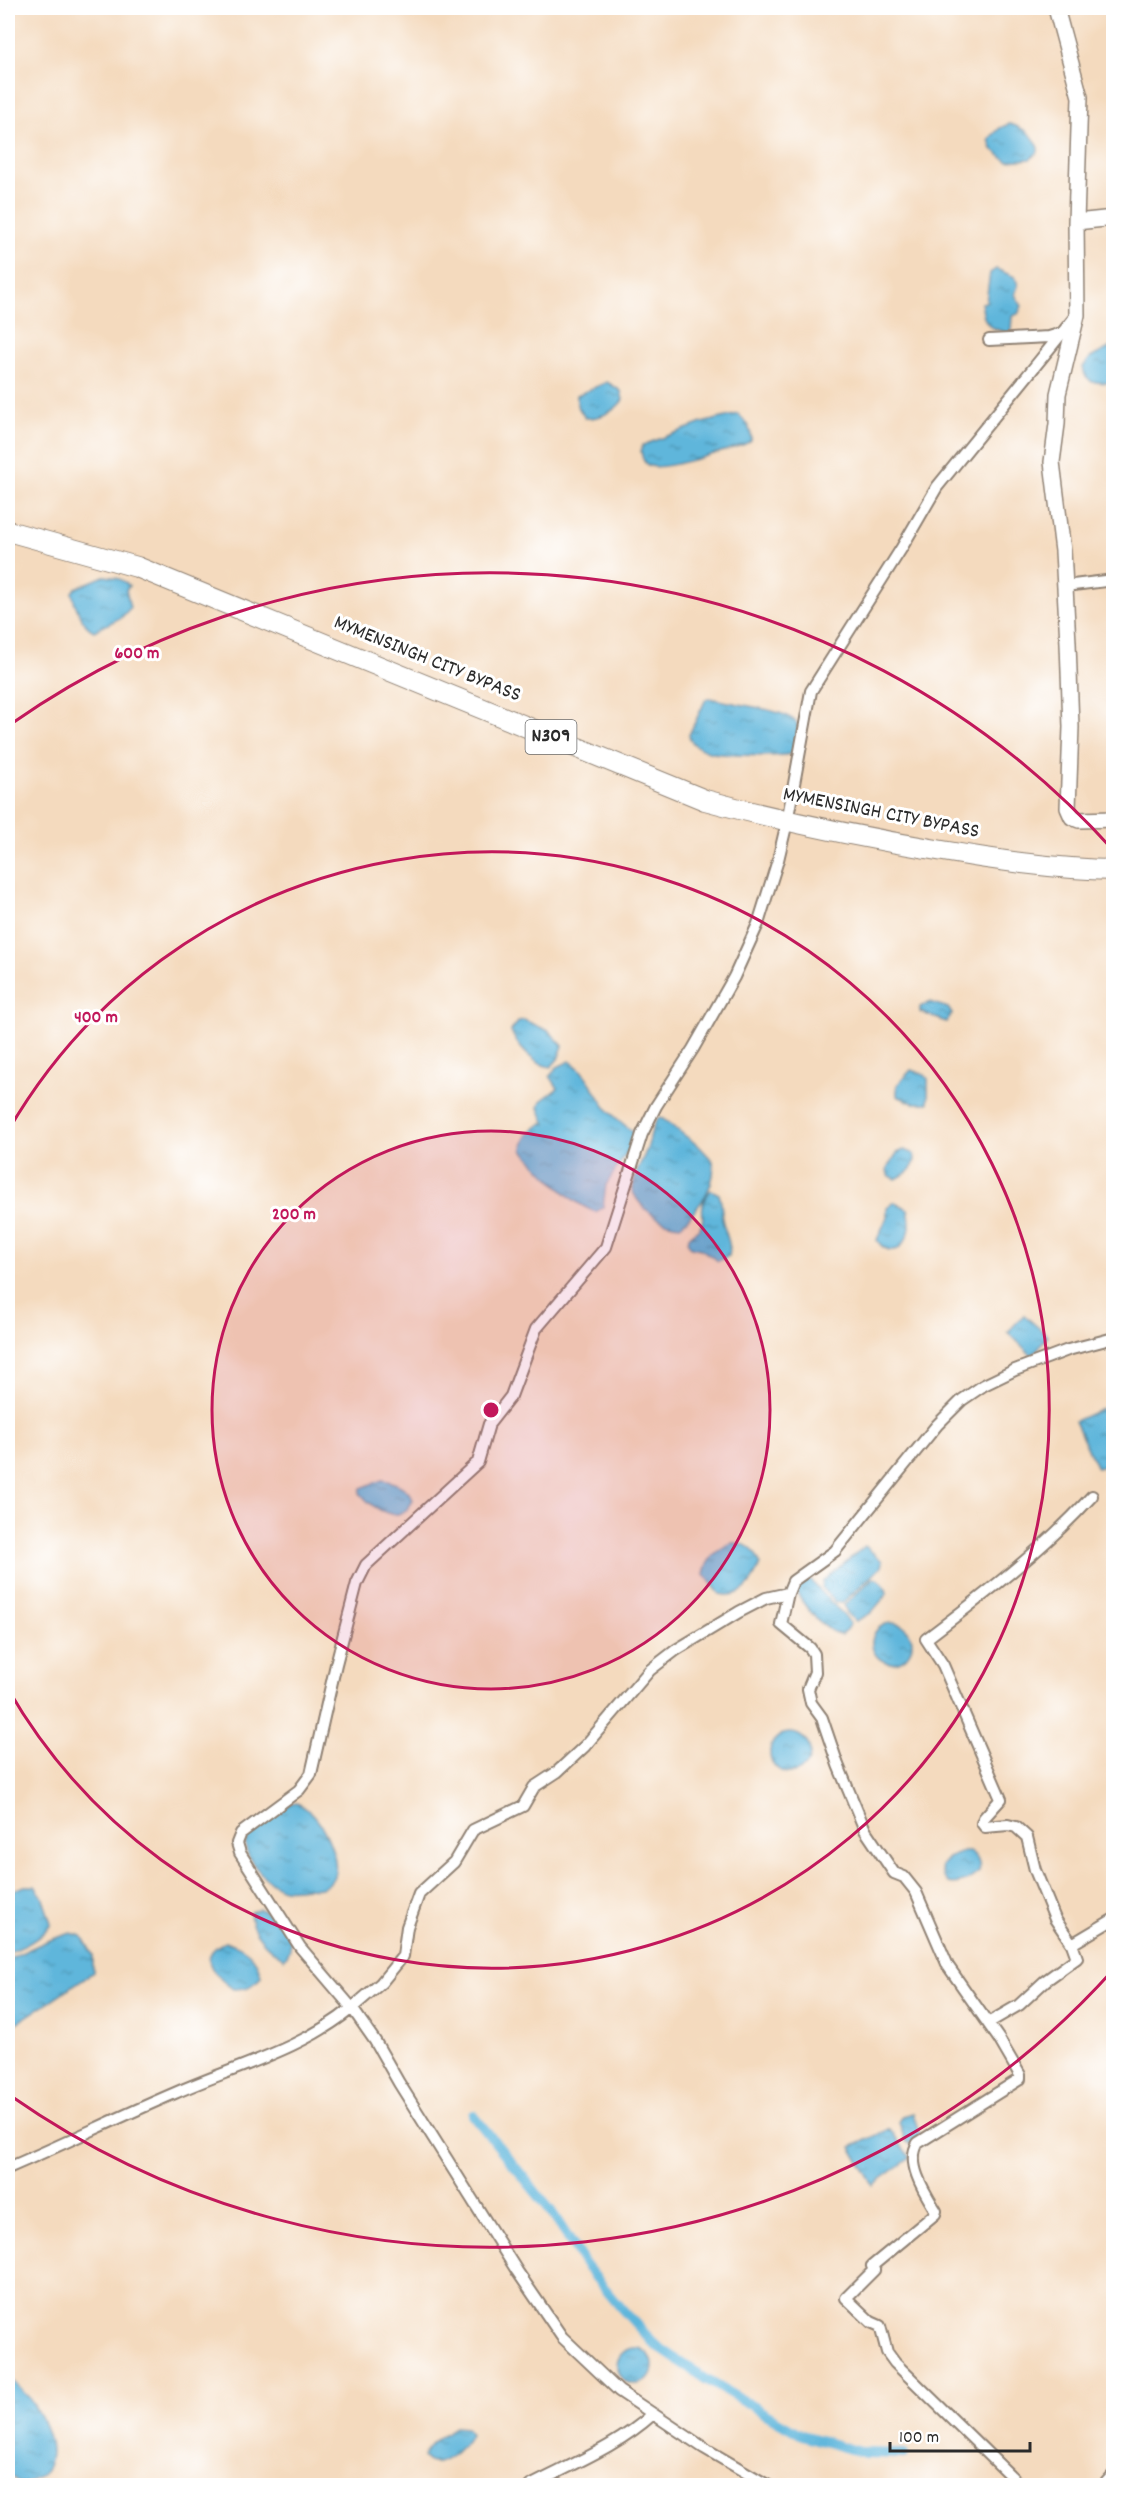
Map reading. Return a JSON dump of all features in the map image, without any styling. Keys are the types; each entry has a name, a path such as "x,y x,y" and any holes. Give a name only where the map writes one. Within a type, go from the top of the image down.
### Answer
{"highway":[{"name":"MYMENSINGH CITY BYPASS","path":"8,531 137,567 705,800 787,822 1005,861 1113,870"}],"street":[{"path":"1056,8 1080,98 1076,222 1077,315 1058,393 1052,462 1065,586 1071,727 1068,808 1072,817 1079,820 1113,819"},
{"path":"1076,222 1113,218"},
{"path":"769,2486 704,2448 619,2391 562,2337 517,2271 399,2083 375,2040 352,2008 300,1947 240,1853 237,1843 241,1833 299,1790 311,1774 357,1583 366,1565 478,1462 489,1425 511,1396 536,1329 606,1247 647,1125 656,1106 693,1049 734,977 758,924 787,822 811,691 901,549 937,487 1077,315"},
{"path":"989,340 1049,337 1063,333"},
{"path":"1065,586 1113,580"},
{"path":"1022,2486 895,2363 888,2352 880,2326 871,2322 846,2298 874,2270 872,2266 935,2214 936,2211 915,2170 915,2148 918,2143 1020,2079 1020,2075 948,1965 916,1892 904,1877 894,1873 865,1830 838,1765 822,1718 811,1703 808,1689 815,1671 814,1654 781,1624 793,1581 823,1562 835,1551 945,1416 962,1400 984,1385 1015,1370 1068,1350 1113,1338"},
{"path":"988,2023 1019,2006 1045,1981 1077,1959 1072,1944 1055,1919 1035,1870 1027,1836 1016,1827 1008,1825 990,1828 985,1827 982,1823 1001,1799 943,1665 926,1639 982,1596 1067,1523 1092,1497"},
{"path":"8,2168 176,2092 259,2060 334,2023 381,1983 403,1956 407,1927 419,1894 454,1862 473,1830 523,1806 534,1787 557,1772 585,1746 650,1670 676,1650 766,1598 788,1593"},
{"path":"1072,1944 1113,1919"},
{"path":"530,2486 605,2448 638,2428 653,2414"},
{"path":"1103,2486 1113,2474"}],"water":[{"path":"1009,124 1024,130 1036,142 1038,152 1030,159 1007,161 992,149 989,139 1000,128"},
{"path":"996,269 1015,277 1018,285 1015,295 1022,306 1018,314 1012,316 1011,330 1007,333 991,327 985,320 982,310 982,303 986,302 990,273"},
{"path":"1113,346 1113,383 1092,382 1085,375 1083,367 1090,358"},
{"path":"607,382 621,391 623,400 606,414 585,418 577,405 577,395"},
{"path":"738,414 746,422 751,432 751,440 745,444 668,466 650,466 643,460 641,451 643,445 702,423"},
{"path":"104,576 114,577 129,586 126,590 130,608 122,617 94,631 82,620 72,592"},
{"path":"711,698 773,711 794,720 798,726 793,753 765,756 726,754 709,752 696,746 689,735 706,699"},
{"path":"930,1002 948,1008 952,1014 946,1022 920,1012 920,1007"},
{"path":"524,1020 549,1031 563,1046 558,1059 551,1067 532,1059 514,1037 511,1031 519,1021"},
{"path":"570,1061 587,1077 608,1110 633,1132 632,1144 606,1185 603,1207 596,1212 567,1194 523,1150 524,1141 528,1135 541,1124 546,1124 539,1108 541,1101 558,1088 550,1076 557,1067"},
{"path":"911,1070 924,1074 928,1079 928,1103 913,1103 897,1096 897,1085"},
{"path":"658,1118 663,1119 700,1147 713,1161 712,1179 705,1196 681,1225 667,1222 653,1215 641,1204 633,1192 636,1174"},
{"path":"904,1150 914,1154 914,1163 907,1172 896,1179 888,1175 887,1169 897,1153"},
{"path":"711,1190 719,1194 729,1246 729,1256 718,1261 701,1249 691,1247 688,1243 689,1237 702,1223 704,1202"},
{"path":"895,1202 908,1209 910,1226 908,1235 898,1249 889,1250 877,1240 887,1217 887,1208"},
{"path":"1024,1315 1048,1336 1032,1356 1008,1332"},
{"path":"1110,1405 1113,1410 1113,1464 1097,1468 1075,1421"},
{"path":"382,1480 404,1488 411,1495 413,1500 402,1513 387,1513 380,1510 360,1493 361,1488"},
{"path":"732,1543 750,1548 760,1564 750,1584 740,1592 720,1594 704,1574 714,1555"},
{"path":"865,1546 882,1561 881,1567 842,1603 835,1602 822,1587 823,1581"},
{"path":"873,1578 883,1584 887,1594 871,1613 856,1621 848,1615 844,1605"},
{"path":"806,1580 811,1581 850,1624 842,1635 823,1625 798,1595 798,1586"},
{"path":"892,1623 906,1629 912,1643 906,1657 892,1663 878,1657 872,1643 878,1629"},
{"path":"790,1733 804,1739 810,1753 804,1767 790,1773 776,1767 770,1753 776,1739"},
{"path":"297,1803 309,1811 319,1823 327,1835 334,1854 334,1877 321,1888 284,1889 278,1887 263,1876 251,1860 245,1845 251,1833 267,1819 291,1804"},
{"path":"963,1852 972,1853 978,1860 979,1872 961,1883 948,1883 943,1877 941,1866 948,1858"},
{"path":"25,1886 35,1886 42,1896 51,1923 37,1938 8,1953 8,1892"},
{"path":"259,1909 280,1923 289,1937 289,1952 284,1959 266,1945 253,1927 250,1912"},
{"path":"71,1933 82,1936 93,1955 93,1972 8,2029 8,1959"},
{"path":"225,1942 244,1949 257,1963 261,1976 252,1985 233,1989 214,1972 209,1959 211,1953"},
{"path":"913,2113 920,2136 910,2144 905,2140 899,2122 903,2116"},
{"path":"890,2129 910,2158 873,2185 851,2147"},
{"path":"635,2348 648,2353 653,2366 648,2379 635,2384 622,2379 617,2366 622,2353"},
{"path":"11,2380 33,2404 42,2420 49,2436 51,2452 48,2466 38,2477 21,2484 8,2474 8,2382"},
{"path":"455,2427 466,2428 470,2434 456,2452 449,2458 435,2463 423,2457 432,2443"}],"waterway":[{"path":"473,2115 551,2211 586,2266 654,2344 707,2380 802,2435 864,2453 904,2454"}]}
